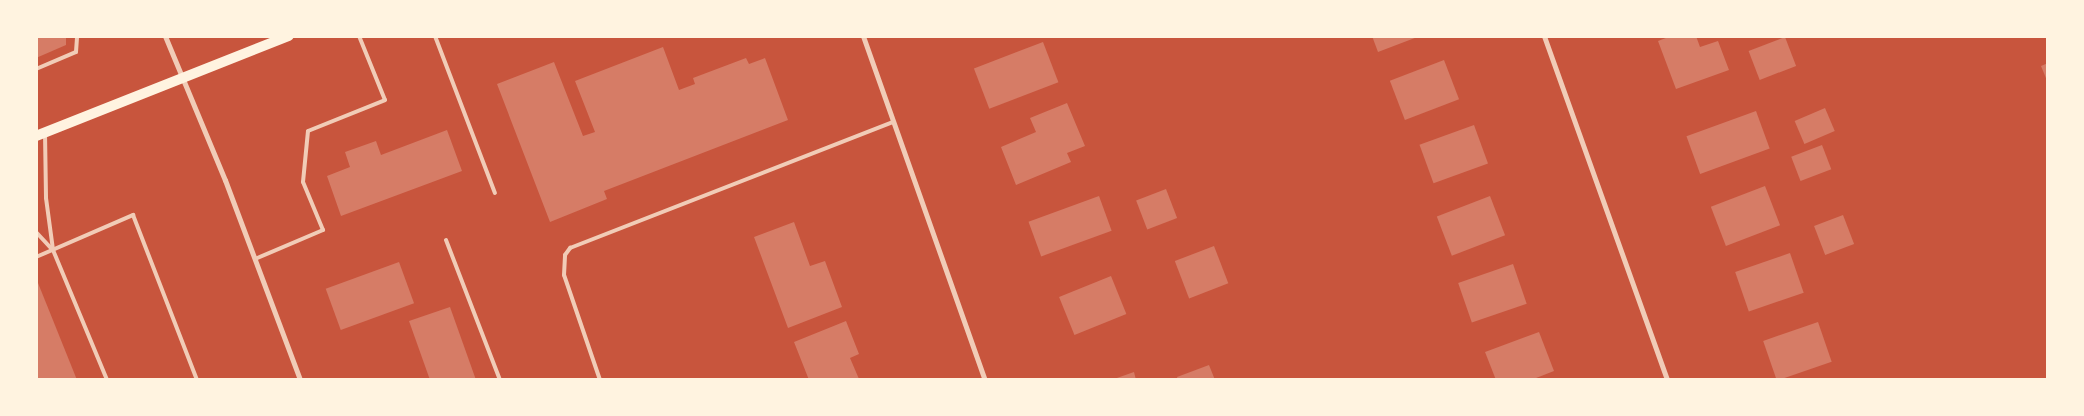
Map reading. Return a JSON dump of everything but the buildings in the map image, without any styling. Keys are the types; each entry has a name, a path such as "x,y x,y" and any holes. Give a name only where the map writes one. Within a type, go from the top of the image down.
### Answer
{"main road":[{"path":"40,134 289,36"}],"street":[{"path":"165,36 255,259 300,380"},
{"path":"863,36 985,380"},
{"path":"1544,36 1667,380"}],"lane":[{"path":"36,69 76,52 77,36"},
{"path":"255,259 323,230 303,182 308,131 384,100 359,36"},
{"path":"435,36 495,193"},
{"path":"1140,36 1148,36"},
{"path":"600,380 564,275 565,255 570,248 893,122"},
{"path":"40,134 53,250 107,380"},
{"path":"36,257 133,215 197,380"},
{"path":"36,232 53,250"},
{"path":"446,240 500,380"}]}
